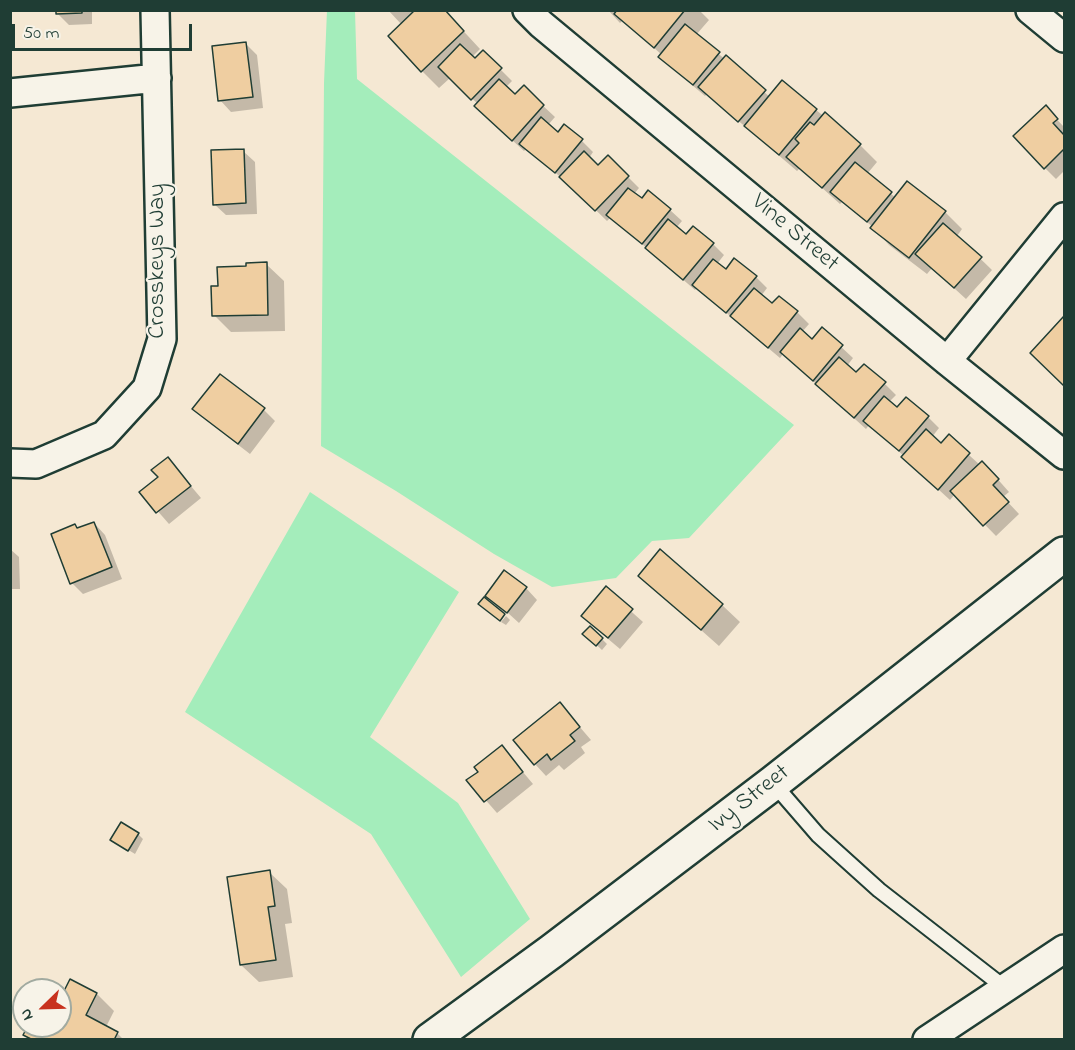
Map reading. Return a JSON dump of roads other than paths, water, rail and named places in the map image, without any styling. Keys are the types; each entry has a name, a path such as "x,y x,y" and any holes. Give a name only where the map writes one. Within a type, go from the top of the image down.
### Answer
{"main road":[{"name":"Ivy Street","path":"430,1040 552,951 773,783 1065,554"}],"street":[{"name":"Crosskeys Way","path":"10,463 36,464 104,435 147,387 162,339 155,10"},
{"name":"Vine Street","path":"527,10 540,24 947,361 1065,455"},
{"path":"1030,10 1065,38"},
{"path":"10,93 157,78"},
{"path":"947,361 1065,217"},
{"path":"927,1040 1065,949"}],"lane":[{"path":"773,783 818,835 879,890 1005,988"}]}
